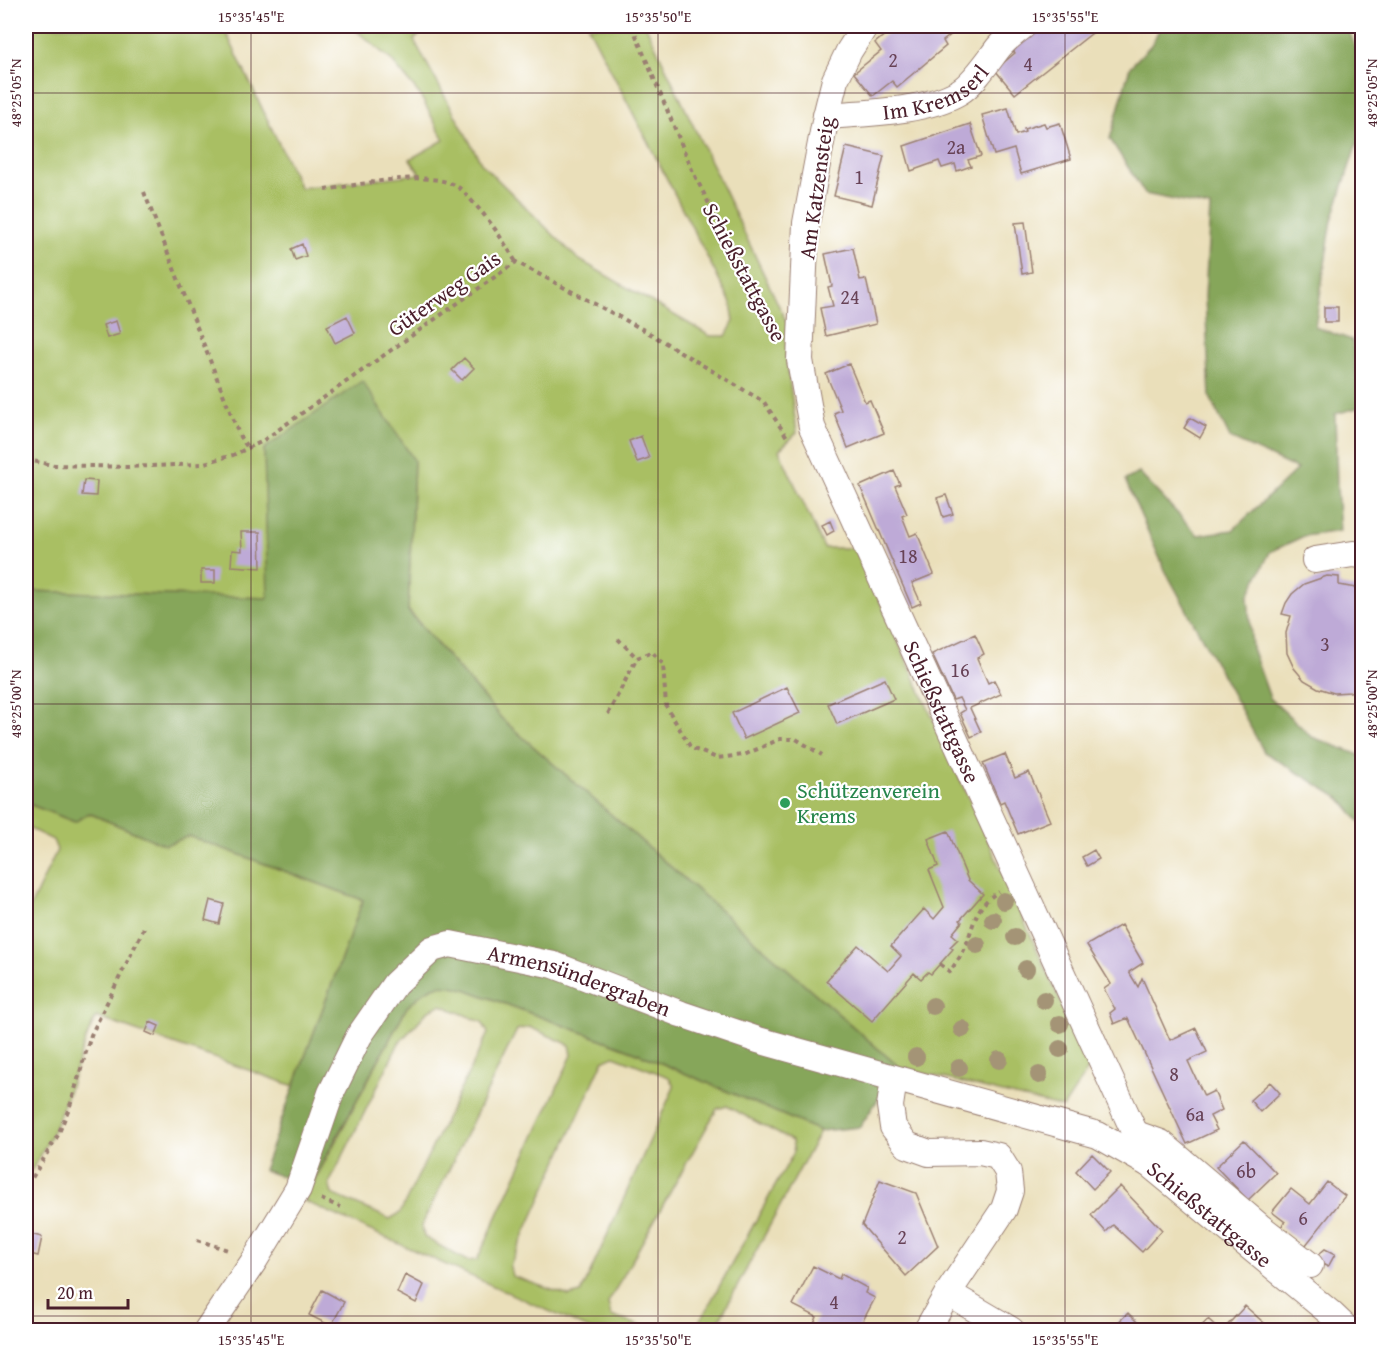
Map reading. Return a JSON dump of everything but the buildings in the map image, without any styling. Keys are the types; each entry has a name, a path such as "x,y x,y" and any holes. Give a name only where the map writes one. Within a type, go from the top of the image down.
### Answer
{"street":[{"name":"Am Katzensteig","path":"800,360 806,223 826,116 835,80 849,51 865,26"},
{"name":"Im Kremserl","path":"826,116 889,111 916,106 959,92 988,63 1001,45 1023,26"},
{"name":"Schießstattgasse","path":"800,360 812,427 1149,1164 1348,1330"},
{"path":"1315,560 1353,554 1362,555"},
{"name":"Armensündergraben","path":"207,1330 254,1261 298,1189 331,1093 359,1036 395,984 432,949 450,944 554,965 725,1029 894,1079 1098,1135 1149,1164"},
{"path":"894,1079 890,1106 893,1126 907,1145 929,1153 980,1152 998,1156 1008,1172 1010,1191 1004,1209 948,1293 927,1330"},
{"path":"1136,1134 1161,1143 1259,1226 1310,1265"},
{"path":"948,1293 1011,1330"}],"path":[{"name":"Schießstattgasse","path":"632,26 693,172 714,214 780,345 800,360"},
{"path":"325,190 390,181 424,179 443,181 458,187 490,220 516,262"},
{"path":"144,192 240,437 248,448"},
{"name":"Güterweg Gais","path":"26,460 54,465 127,467 201,464 233,455 261,442 516,262 644,330 764,402 792,445"},
{"path":"618,639 637,658"},
{"path":"608,714 637,658 652,652 663,664 666,706 691,748 717,758 744,755 780,740 796,739 822,755"},
{"path":"940,964 950,972 963,951 973,921 987,898 1022,883"},
{"path":"26,1184 32,1179 58,1135 71,1103 91,1035 144,928"},
{"path":"196,1240 213,1244 254,1261"}],"green space":[{"path":"26,26 223,26 300,188 420,174 410,159 444,140 420,95 391,60 351,26 429,26 414,40 482,164 578,259 710,336 726,336 734,321 731,303 588,26 646,26 787,323 786,358 797,433 779,450 824,548 856,548 1090,1067 1063,1108 899,1067 502,719 408,610 414,460 264,449 269,598 26,591"},
{"path":"1161,26 1347,26 1362,64 1362,128 1332,220 1315,327 1352,340 1361,407 1335,414 1340,531 1304,536 1270,552 1248,597 1252,648 1270,698 1312,737 1362,756 1362,825 1341,799 1264,752 1165,570 1125,480 1139,473 1198,535 1233,530 1297,469 1230,438 1210,397 1205,297 1210,207 1145,194 1110,139 1130,67 1151,45"},
{"path":"362,381 414,460 408,611 502,719 899,1067 860,1127 820,1131 633,1051 465,989 446,985 427,990 407,1007 310,1186 263,1170 363,900 189,836 165,845 89,813 75,822 26,803 26,591 268,598 264,449"},
{"path":"26,803 74,822 88,813 165,845 189,836 363,900 294,1086 96,1017 88,1033 52,1134 26,1177 26,916 57,850 53,840 26,827"},
{"path":"442,983 465,989 633,1051 820,1131 714,1330 695,1330 794,1152 792,1141 727,1106 717,1109 608,1303 611,1316 653,1330 591,1330 304,1201 407,1007 425,991","holes":["441,1005 482,1022 488,1033 400,1213 390,1219 332,1194 329,1184 399,1043 429,1010","529,1027 570,1045 572,1055 477,1260 467,1261 424,1237 422,1225 517,1030","614,1056 669,1077 674,1087 581,1293 569,1296 512,1276 510,1266 603,1061"]}],"place":[{"name":"Schützenverein Krems","path":"785,803"}]}
